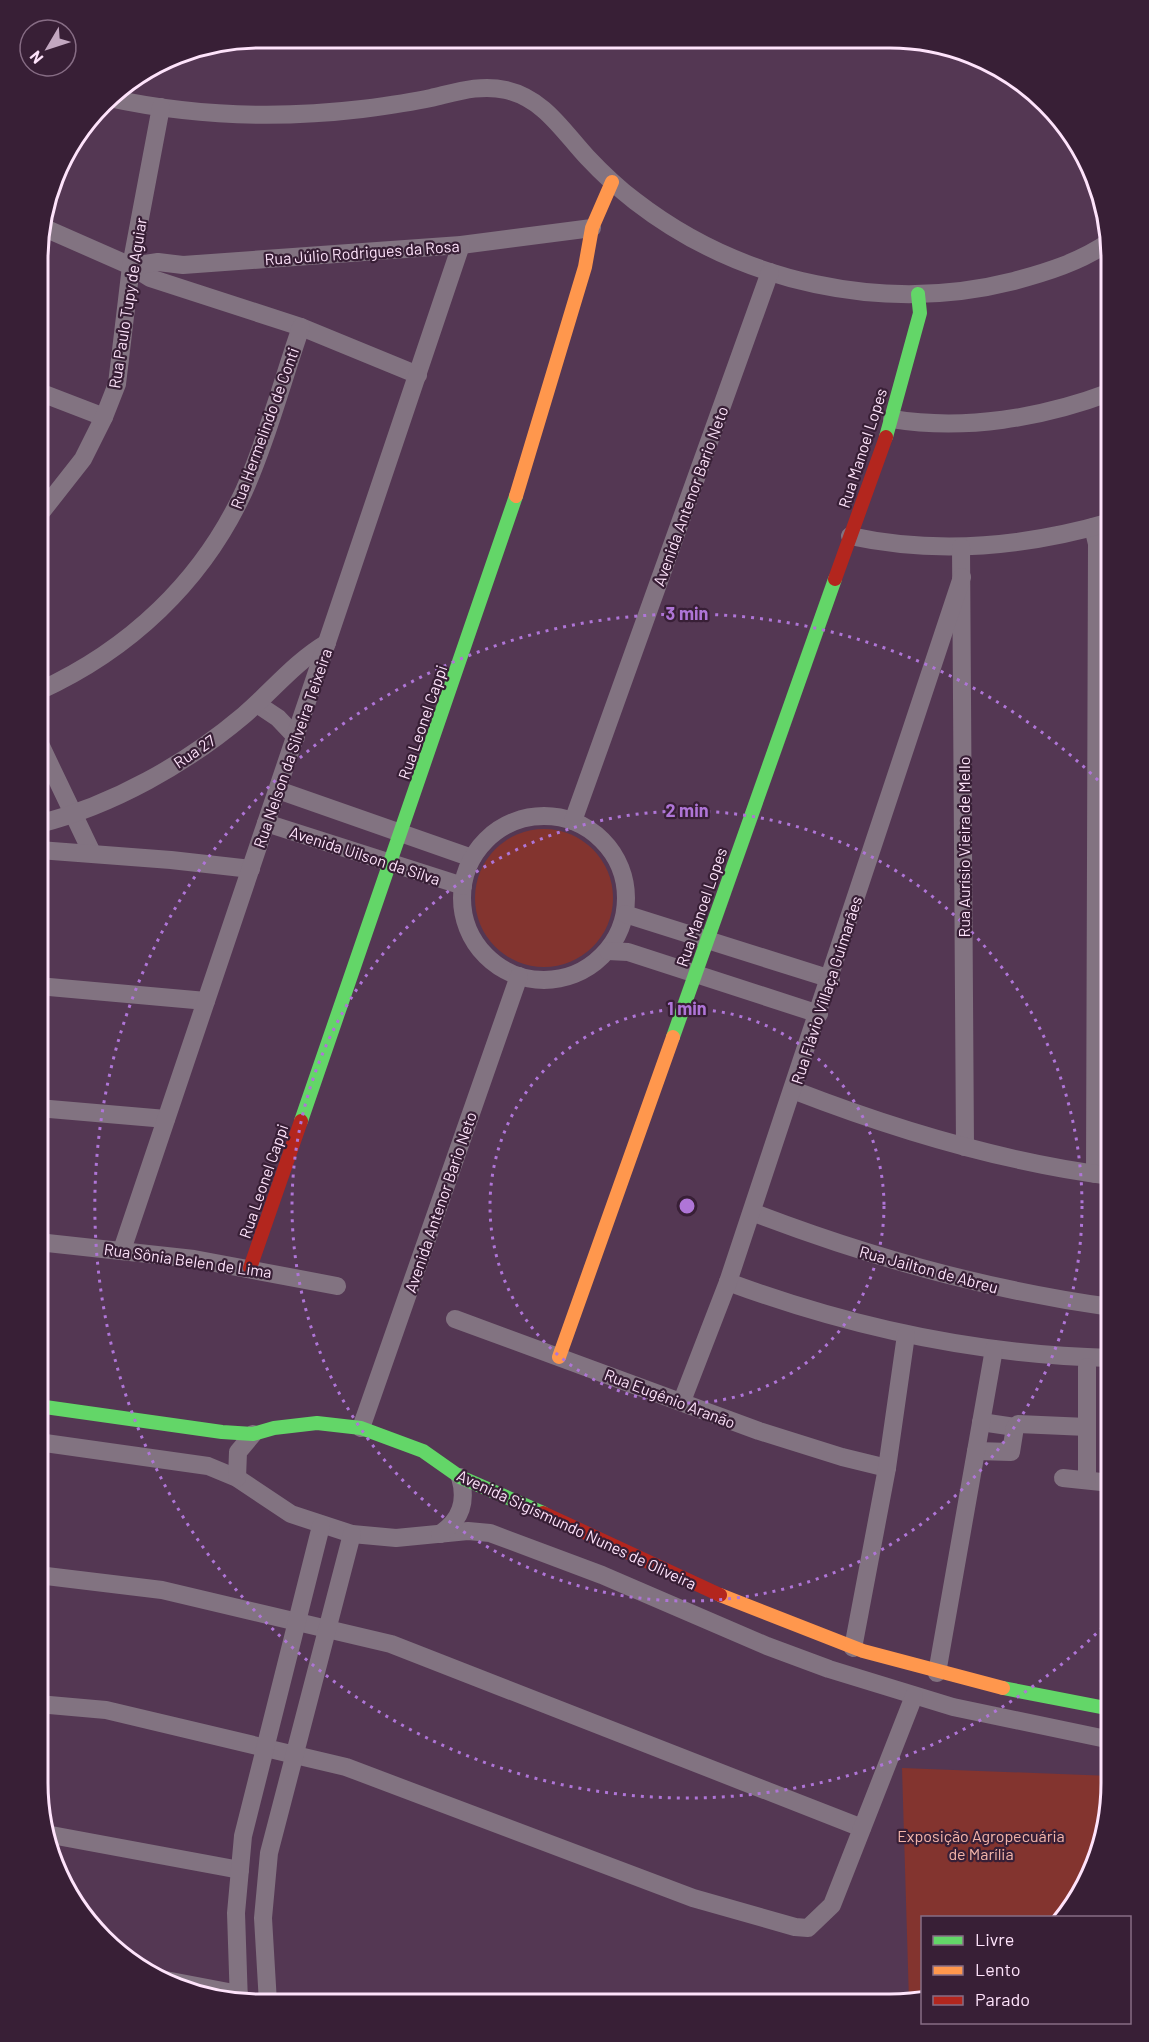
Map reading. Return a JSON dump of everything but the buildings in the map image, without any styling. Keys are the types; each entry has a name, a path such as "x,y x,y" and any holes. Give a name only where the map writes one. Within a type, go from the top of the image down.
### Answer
{"street":[{"path":"120,100 161,107 217,112 296,114 386,106 475,87 491,87 522,96 542,107 612,182 636,202 687,236 770,273 835,288 918,294 968,290 1032,276 1101,248"},
{"name":"Rua Paulo Tupy de Aguiar","path":"48,504 73,474 104,417 117,384 131,266 161,107"},
{"name":"Rua Leonel Cappi","path":"250,1268 510,516 585,267 592,228 612,182"},
{"name":"Rua Júlio Rodrigues da Rosa","path":"131,266 158,262 183,265 461,245 592,228"},
{"path":"50,230 131,266 150,278 301,327 418,375"},
{"name":"Rua Nelson da Silveira Teixeira","path":"122,1250 461,245"},
{"name":"Avenida Antenor Bario Neto","path":"573,821 770,273"},
{"name":"Rua Manoel Lopes","path":"559,1357 892,419 920,313 918,294"},
{"name":"Rua Hermelindo de Conti","path":"48,686 89,665 130,636 160,610 199,566 216,542 244,489 301,327"},
{"path":"48,395 104,417"},
{"path":"892,419 950,424 1013,418 1073,405 1101,396"},
{"path":"850,536 892,545 961,548 1044,538 1101,525"},
{"path":"1093,527 1097,544 1101,965"},
{"name":"Rua Aurísio Vieira de Mello","path":"961,548 965,1147"},
{"name":"Rua Flávio Villaça Guimarães","path":"682,1401 728,1282 752,1212 831,979 962,577"},
{"name":"Rua 27","path":"48,821 117,795 176,764 231,726 257,704 304,657 327,643"},
{"path":"257,704 278,717 296,737"},
{"path":"48,761 92,853"},
{"name":"Avenida Uilson da Silva","path":"278,790 472,858"},
{"path":"544,816 573,821 598,836 617,859 625,886 625,914 608,951 587,968 561,979 533,980 519,976 495,963 475,943 464,915 463,886 472,858 490,836 515,821 544,816"},
{"name":"Avenida Uilson da Silva","path":"266,823 463,886"},
{"path":"48,851 250,869"},
{"path":"625,914 831,979"},
{"path":"608,951 628,952 819,1014"},
{"name":"Avenida Antenor Bario Neto","path":"361,1428 519,976"},
{"path":"48,987 206,1001"},
{"path":"793,1090 878,1122 965,1147 1101,1175"},
{"path":"48,1109 166,1119"},
{"name":"Rua Jailton de Abreu","path":"752,1212 854,1249 948,1276 1012,1291 1101,1305"},
{"name":"Rua Sônia Belen de Lima","path":"48,1243 122,1250 250,1268 337,1286"},
{"path":"728,1282 810,1310 906,1335 994,1349 1101,1357"},
{"name":"Rua Eugênio Aranão","path":"456,1319 800,1445 887,1468"},
{"path":"853,1648 887,1468 906,1335"},
{"path":"937,1673 994,1349"},
{"path":"1087,1367 1087,1480"},
{"name":"Avenida Sigismundo Nunes de Oliveira","path":"48,1408 253,1434 296,1425 317,1424 361,1428 404,1441 433,1457 460,1477 735,1603 853,1648 937,1673 1033,1696 1101,1707"},
{"path":"981,1422 1015,1427 1024,1422 1087,1427"},
{"path":"976,1450 1007,1454 1011,1452 1015,1427"},
{"path":"237,1478 238,1452 253,1434"},
{"name":"Avenida Sigismundo Nunes de Oliveira","path":"48,1443 208,1466 237,1478 272,1504 321,1526 352,1534 396,1538 468,1531 490,1533 648,1594 767,1646 914,1696 1016,1722 1101,1738"},
{"path":"440,1534 449,1528 461,1511 464,1494 460,1477"},
{"path":"1063,1478 1101,1482"},
{"path":"239,1993 236,1913 243,1836 321,1526"},
{"path":"267,1994 262,1918 269,1853 352,1534"},
{"path":"48,1576 162,1590 391,1644 862,1828"},
{"path":"48,1705 106,1710 346,1767 693,1898 795,1927 808,1928 832,1905 914,1696"},
{"path":"54,1836 240,1870"}],"green space":[{"path":"544,829 570,835 582,841 592,850 601,860 607,872 613,898 607,924 601,936 592,946 582,955 570,961 544,967 518,961 506,955 496,946 487,936 481,924 475,898 481,872 487,860 496,850 506,841 518,835"},
{"name":"Exposição Agropecuária de Marília","path":"902,1768 1101,1776 1099,1811 1090,1851 1073,1889 1054,1916 921,1916 921,1992 909,1993"}],"traffic: fast":[{"path":"886,437 920,313 918,294"},
{"path":"301,1121 516,496"},
{"path":"673,1037 835,579"},
{"path":"48,1407 222,1432 253,1434 274,1428 317,1423 361,1428 423,1451 460,1477 543,1513"},
{"path":"1003,1688 1101,1707"}],"traffic: slow":[{"path":"516,496 585,267 592,228 612,182"},
{"path":"559,1357 673,1037"},
{"path":"720,1595 863,1651 1003,1688"}],"traffic: jam":[{"path":"835,579 886,437"},
{"path":"250,1268 301,1121"},
{"path":"543,1513 720,1595"}]}
